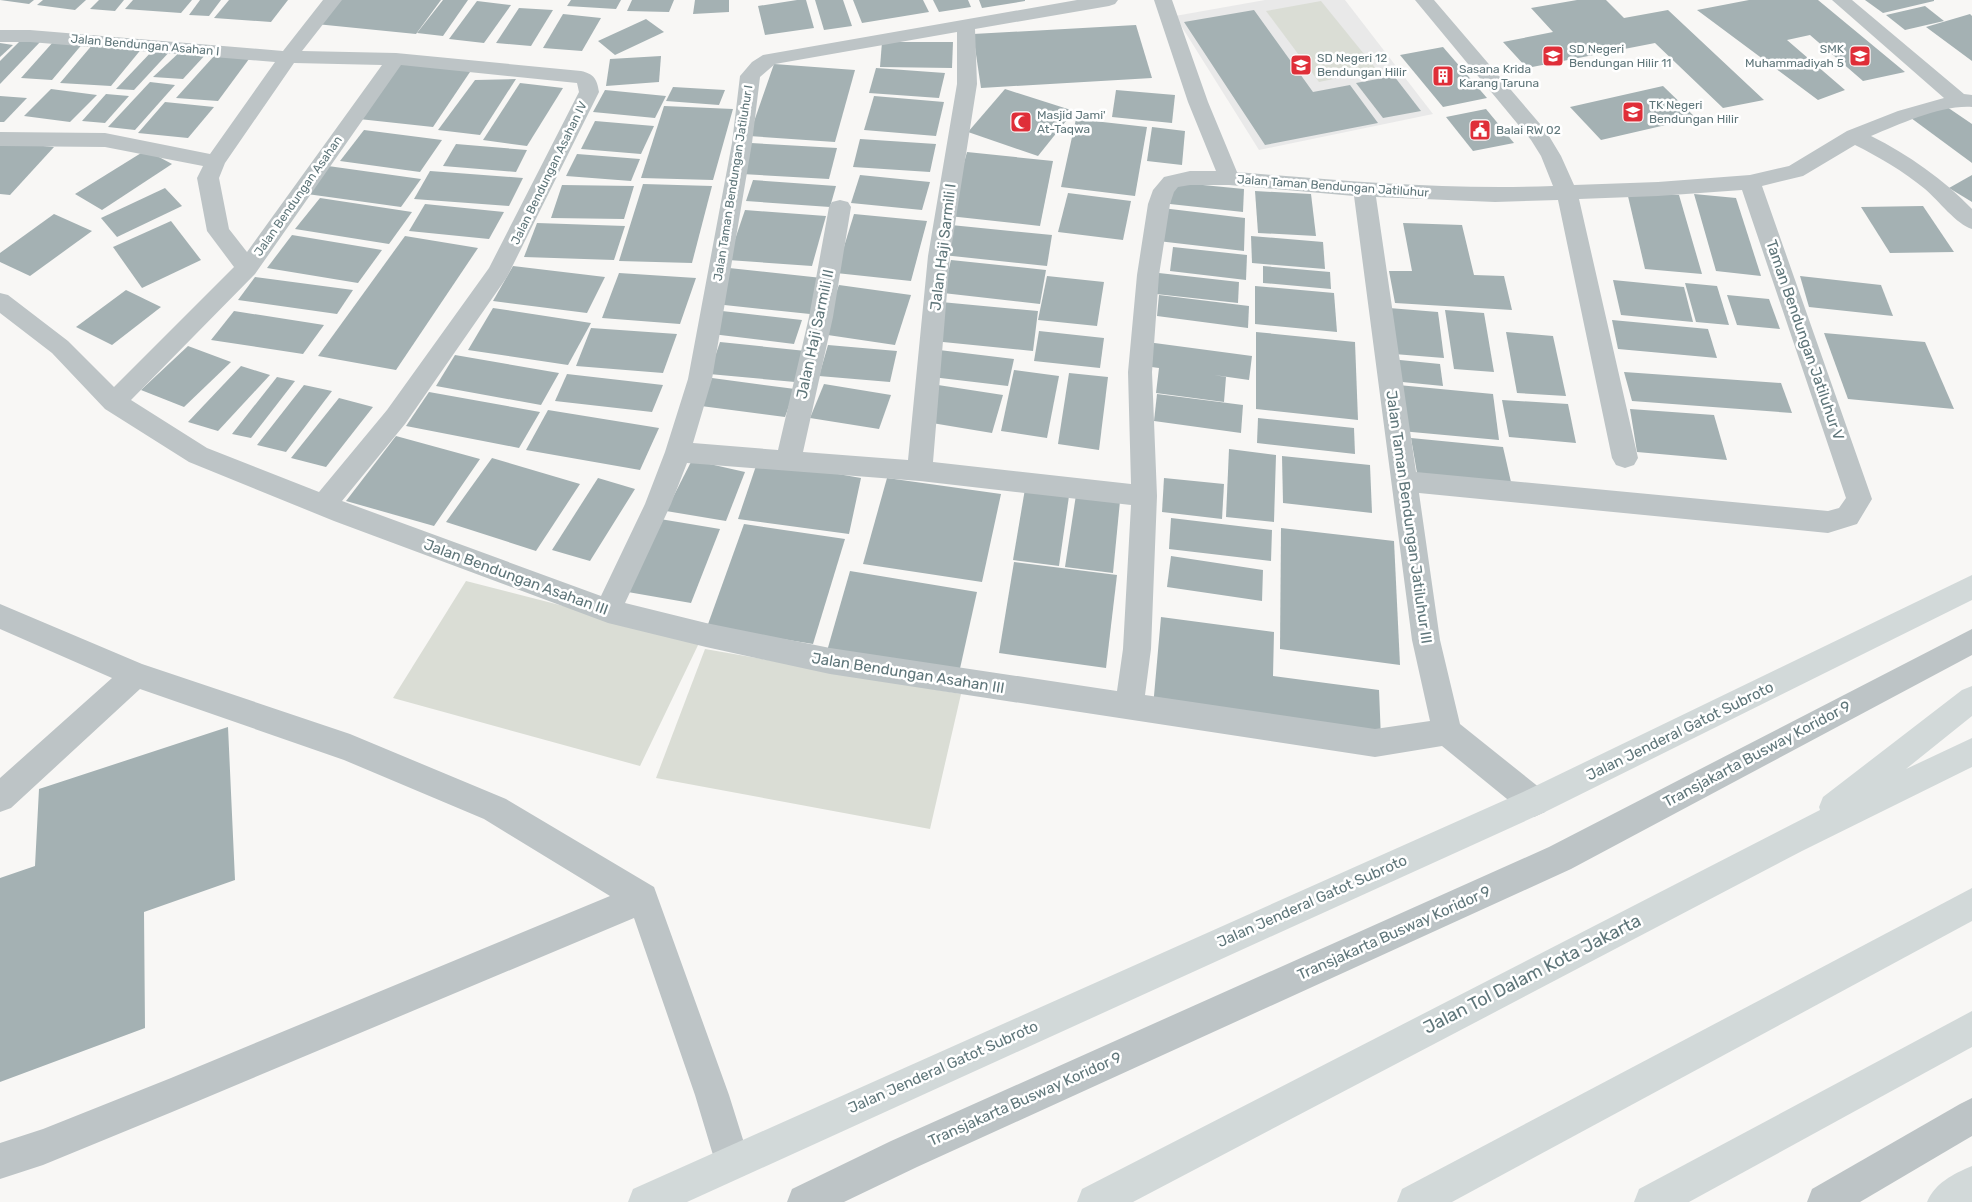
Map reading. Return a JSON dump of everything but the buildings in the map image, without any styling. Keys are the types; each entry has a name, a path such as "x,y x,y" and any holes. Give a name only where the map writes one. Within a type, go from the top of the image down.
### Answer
{"highway":[{"name":"Jalan Jenderal Gatot Subroto","path":"646,1202 1534,802 1972,588"},
{"path":"1791,840 1972,699"},
{"name":"Jalan Tol Dalam Kota Jakarta","path":"1095,1202 1791,840 1972,752"},
{"path":"1415,1202 1972,904"},
{"path":"1652,1202 1972,1028"},
{"path":"1945,1202 1972,1184"}],"street":[{"name":"Jalan Bendungan Asahan","path":"333,0 215,162 208,178 218,231 247,268 396,59"},
{"name":"Jalan Taman Bendungan Jatiluhur I","path":"608,611 658,504 678,452 700,379 742,143 750,76 755,68 762,62 770,59 869,44 966,24 1109,0"},
{"name":"Jalan Taman Bendungan Jatiluhur","path":"1163,0 1198,102 1229,178 1364,190 1495,195 1658,189 1750,182 1796,171 1854,136 1905,115 1965,100"},
{"path":"1424,0 1540,136 1556,164 1567,193 1625,458"},
{"name":"Jalan Taman Bendungan Jatiluhur","path":"1840,0 1965,100"},
{"name":"Jalan Haji Sarmili I","path":"920,471 939,256 967,84 966,24"},
{"name":"Jalan Bendungan Asahan I","path":"0,36 30,36 290,57"},
{"name":"Jalan Bendungan Asahan IV","path":"290,57 396,59 581,77 587,80 589,92 499,271 396,417 324,505"},
{"path":"1854,136 1886,151 1918,171 1972,222"},
{"path":"0,139 105,140 215,162"},
{"path":"1129,707 1137,650 1144,496 1140,372 1148,275 1159,204 1164,190 1171,182 1190,178 1229,178"},
{"name":"Taman Bendungan Jatiluhur V","path":"1404,482 1828,522 1848,516 1859,499 1750,182"},
{"name":"Jalan Taman Bendungan Jatiluhur III","path":"1364,190 1426,640 1447,732"},
{"name":"Jalan Haji Sarmili II","path":"788,460 820,317 840,207"},
{"path":"0,301 60,347 114,402 247,268"},
{"name":"Jalan Bendungan Asahan III","path":"114,402 198,455 324,505 608,611 706,635 830,661 1375,743 1447,732"},
{"path":"678,452 920,471 1144,496"},
{"path":"0,616 136,675 350,748 495,809 643,898 712,1095 732,1162"},
{"name":"Transjakarta Busway Koridor 9","path":"805,1202 904,1154 1560,858 1972,641"},
{"path":"0,798 136,675"},
{"path":"1447,732 1534,802"},
{"path":"0,1161 43,1147 154,1102 643,898"},
{"path":"1826,1202 1972,1116"}],"shaded area":[{"name":"SD Negeri 12 Bendungan Hilir","path":"1265,0 1345,0 1433,114 1259,150 1175,16"},
{"path":"1321,1 1377,70 1319,82 1266,11"},
{"path":"466,581 700,641 640,766 393,698"},
{"path":"705,649 961,694 930,829 656,778"}],"place":[{"name":"SD Negeri Bendungan Hilir 11","path":"1553,56"},
{"name":"SMK Muhammadiyah 5","path":"1860,56"},
{"name":"SD Negeri 12 Bendungan Hilir","path":"1301,65"},
{"name":"Sasana Krida Karang Taruna","path":"1443,76"},
{"name":"TK Negeri Bendungan Hilir","path":"1633,112"},
{"name":"Masjid Jami' At-Taqwa","path":"1021,122"},
{"name":"Balai RW 02","path":"1480,130"}]}
